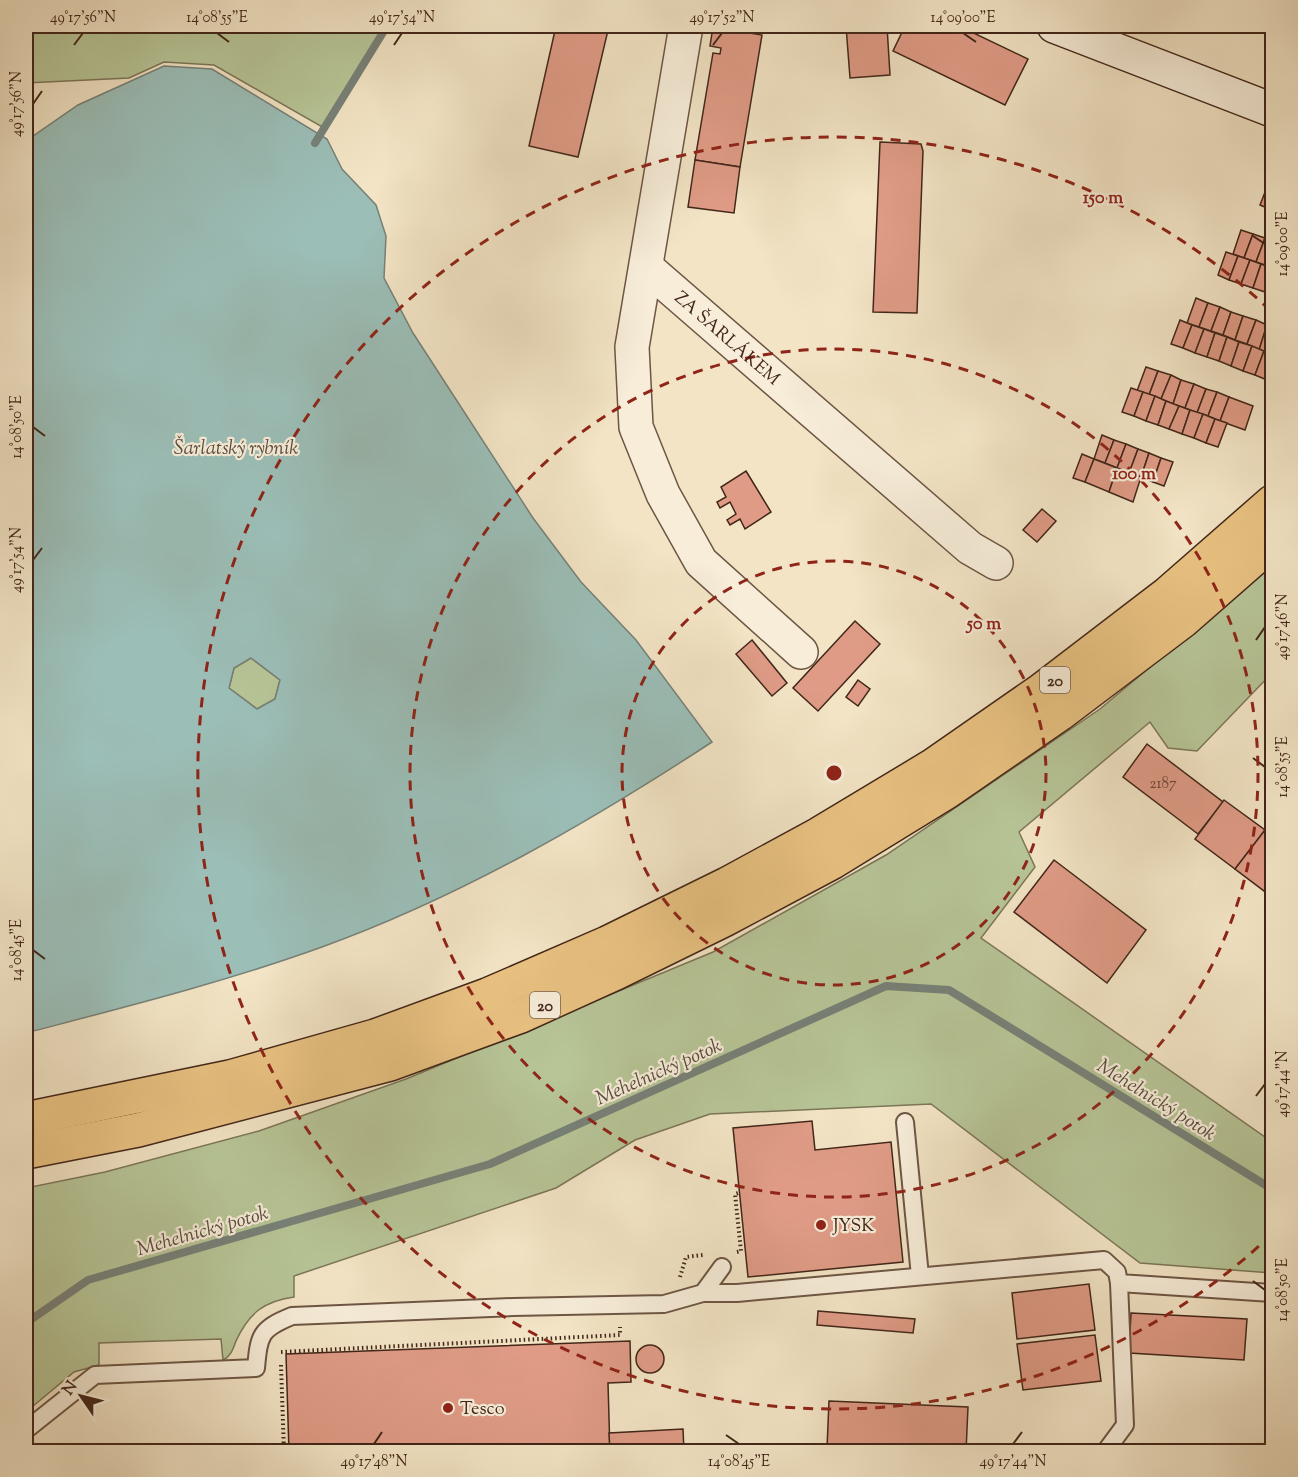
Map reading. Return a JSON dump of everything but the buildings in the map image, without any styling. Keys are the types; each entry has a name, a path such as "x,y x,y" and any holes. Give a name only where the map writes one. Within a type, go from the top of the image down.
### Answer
{"highway":[{"name":"20","path":"26,1119 230,1077 375,1036 488,995 608,943 727,884 819,834 932,766 1040,691 1168,593 1272,502"},
{"name":"20","path":"26,1152 138,1130 390,1064 521,1016 616,974 833,862 947,792 1060,714 1183,621 1272,543"}],"street":[{"path":"686,26 632,347 636,427 663,494 701,562 801,652"},
{"path":"1054,26 1272,110"},
{"name":"ZA ŠARLÁKEM","path":"646,267 970,548 996,563"}],"lane":[{"path":"905,1122 920,1276"},
{"path":"26,1430 95,1375 256,1368 258,1341 270,1325 292,1316 513,1307 664,1304 703,1293 737,1293 1104,1260 1117,1272 1119,1283 1125,1425 1105,1452"},
{"path":"703,1293 722,1267"},
{"path":"1119,1283 1272,1293"}],"green space":[{"path":"26,26 385,26 324,128 214,65 164,62 129,78 26,83"},
{"path":"1272,565 1272,673 1197,751 1168,748 1150,722 1019,832 1035,867 981,938 1272,1142 1272,1273 1140,1263 931,1104 710,1114 635,1140 556,1188 294,1276 294,1297 266,1305 252,1316 241,1331 231,1352 223,1360 221,1339 99,1343 99,1365 74,1372 26,1412 26,1188 105,1172 259,1131 406,1079 713,952 886,855 1100,709"},
{"path":"251,658 280,680 275,699 257,709 229,688 234,668"}],"water":[{"name":"Šarlatský rybník","path":"164,66 212,69 327,139 342,169 376,205 386,236 384,278 413,333 533,518 581,582 636,640 712,742 619,801 523,856 424,905 373,927 249,972 26,1033 26,141 78,105","holes":["251,658 280,680 275,699 257,709 229,688 234,668"]}],"waterway":[{"path":"315,143 387,26"},
{"name":"Mehelnický potok","path":"26,1323 88,1280 490,1164 886,986 949,990 1272,1189"}],"place":[{"name":"JYSK","path":"821,1225"},
{"name":"Tesco","path":"448,1408"}]}
